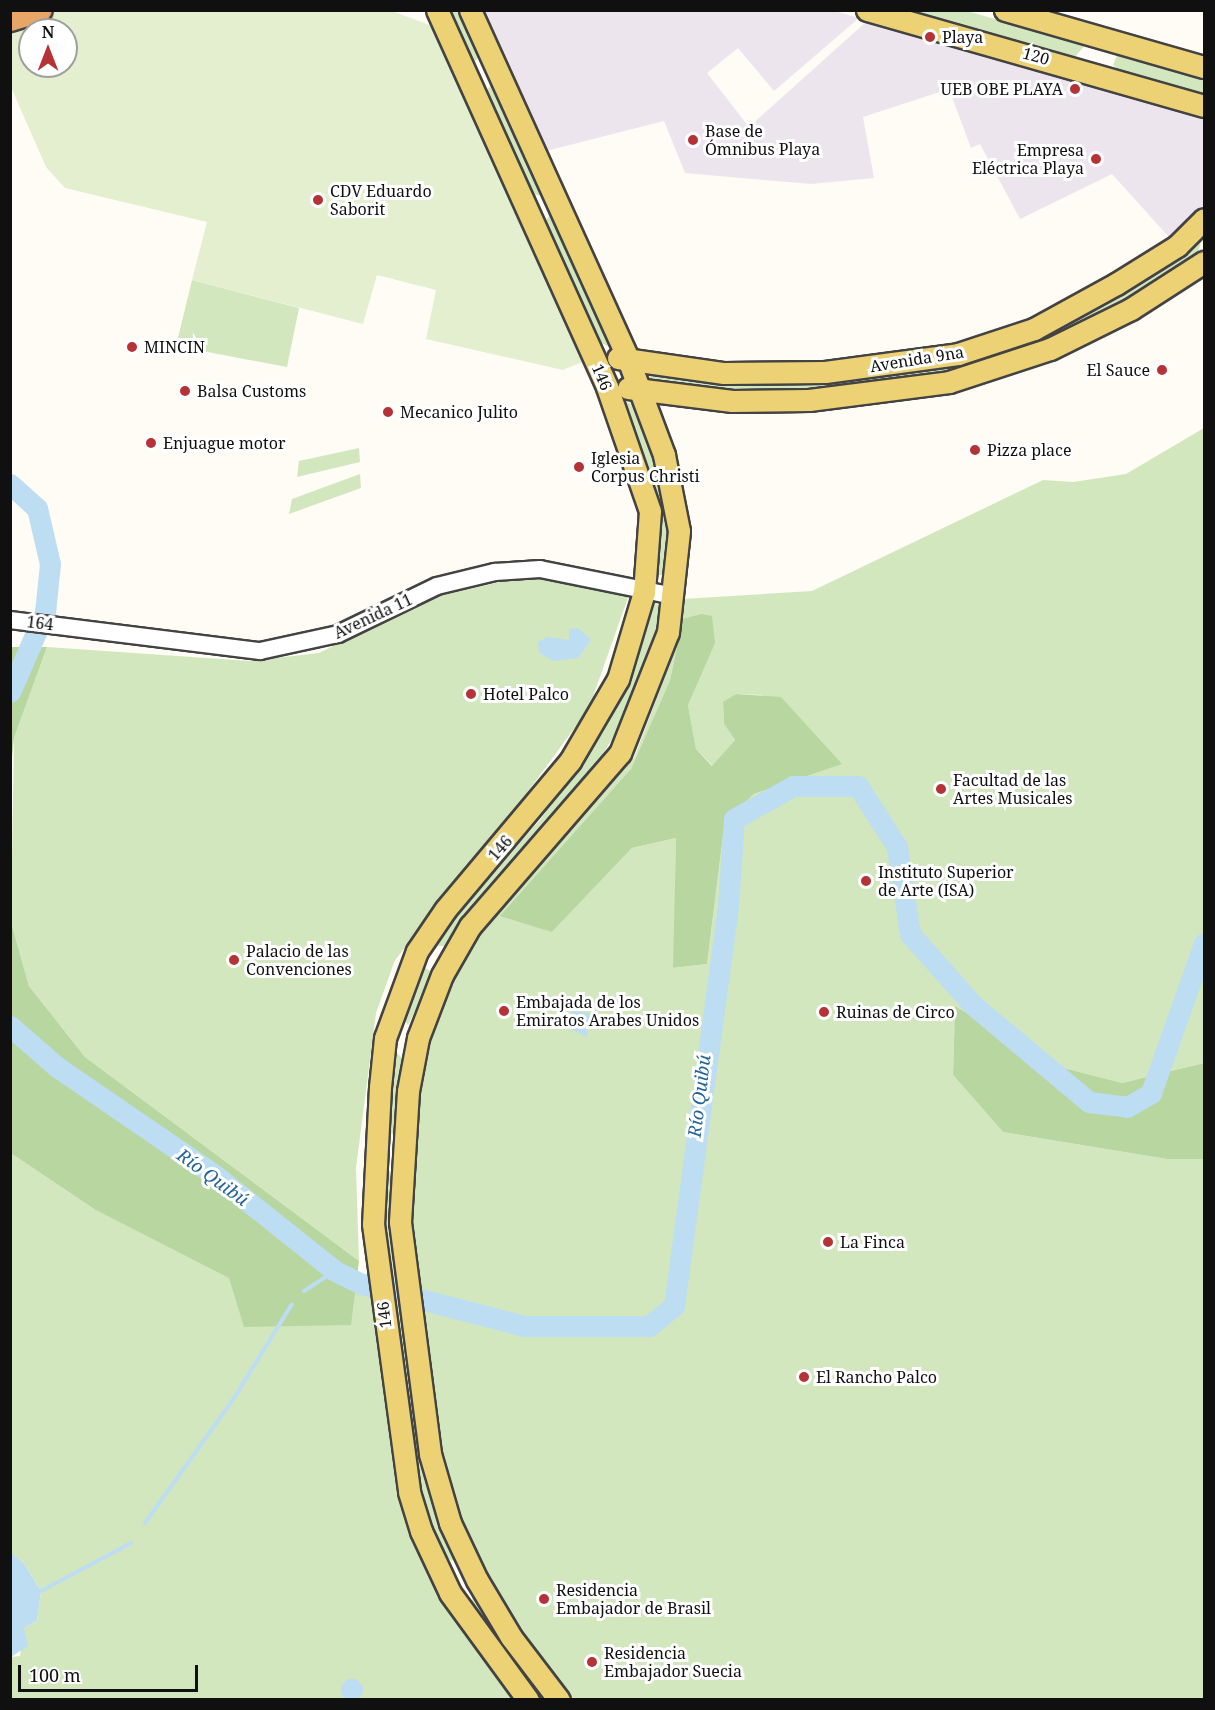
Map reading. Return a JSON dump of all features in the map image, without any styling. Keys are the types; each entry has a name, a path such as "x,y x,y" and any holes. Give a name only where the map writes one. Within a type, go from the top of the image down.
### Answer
{"highway":[{"path":"10,19 40,10"}],"main road":[{"name":"146","path":"437,10 607,387 650,511 644,592 618,679 593,726 517,828 445,910 401,987 385,1038 373,1224 400,1446 421,1531 450,1593 523,1696"},
{"name":"146","path":"470,10 628,359 675,493 674,596 668,632 620,753 470,926 442,975 418,1038 408,1091 400,1222 412,1347 430,1454 450,1523 511,1637 559,1700"},
{"name":"120","path":"867,10 1204,106"},
{"path":"1005,10 1204,67"},
{"name":"Avenida 9na","path":"594,357 628,359 724,373 825,372 958,354 1034,329 1116,284 1177,246 1204,219"},
{"name":"Avenida 9na","path":"607,387 732,400 809,400 949,382 1050,349 1131,309 1204,262"}],"street":[{"name":"Avenida 11","path":"69,627 281,649 338,634 437,586 495,572 540,569 644,592 674,596"},
{"name":"164","path":"10,620 69,627"}],"shaded area":[{"path":"831,10 859,18 774,91 738,48 707,73 749,127 876,13 1204,106 1204,219 1177,246 1112,174 1020,219 980,144 971,148 949,89 863,117 874,178 811,184 685,173 664,121 538,153 481,11"}],"green space":[{"name":"CDV Eduardo Saborit","path":"40,10 389,10 446,31 594,357 563,370 426,339 436,290 377,275 363,324 192,280 207,222 65,188 46,167 11,87 10,19"},
{"path":"444,11 462,11 481,55 474,62"},
{"path":"909,11 967,11 1085,45 1075,57"},
{"path":"1118,53 1204,76 1204,96 1120,71 1113,65"},
{"path":"493,83 544,196 531,194 486,91"},
{"path":"550,215 557,217 612,348 597,341 544,223"},
{"path":"1204,232 1198,252 1148,288 1099,316 1015,354 1010,351"},
{"path":"192,280 299,308 287,367 176,346"},
{"path":"977,357 981,364 917,378 796,391 721,391 650,382 649,377 659,372"},
{"path":"624,401 638,407 670,507 667,575 658,575 658,503"},
{"path":"1204,428 1204,1063 1122,1083 1064,1068 955,1006 953,1075 1003,1132 1167,1159 1204,1159 1204,1699 559,1700 450,1523 412,1347 408,1091 470,926 483,930 634,758 666,674 682,599 812,591 1043,480 1073,482 1126,474","holes":["683,619 698,681 688,705 696,749 713,766 735,740 724,724 723,703 736,694 762,695 841,764 754,794 725,820 707,964 674,968 676,838 632,848 552,932 589,821 631,769 670,680"]},
{"path":"359,448 360,462 297,477 299,461"},
{"path":"360,474 361,488 289,514 292,499"},
{"name":"Palacio de las Convenciones","path":"535,574 630,592 589,708 483,853 395,960 376,1013 356,1168 359,1261 85,1057 29,986 11,922 14,738 47,647 250,661 319,653 431,598"},
{"path":"652,601 661,607 658,630 615,734 591,773 449,946 438,946 452,917 540,820 604,731"},
{"path":"701,614 712,616 715,643 688,705 696,749 712,766 735,740 724,724 723,702 736,694 781,697 842,764 754,794 725,820 707,964 673,968 676,838 632,848 552,932 500,916 631,769 670,680 683,619"},
{"path":"11,647 47,647 14,738 11,767"},
{"path":"11,922 29,986 85,1057 359,1261 351,1325 244,1327 229,1278 96,1210 11,1153"},
{"path":"424,967 433,973 408,1025 402,1017"},
{"path":"955,1006 1064,1068 1122,1083 1204,1063 1204,1159 1167,1159 1003,1132 953,1075"},
{"path":"10,1037 354,1287 381,1295 421,1531 528,1699 11,1699 11,1657 20,1656 24,1628 37,1621 41,1591 23,1562 11,1553"},
{"path":"396,1052 405,1061 398,1130 393,1134 387,1132"},
{"path":"385,1169 394,1173 415,1415 431,1498 456,1555 452,1561 439,1551 427,1524 414,1471 380,1223"},
{"path":"473,1598 479,1599 551,1699 539,1699 526,1683 470,1604"}],"water":[{"path":"578,628 591,640 578,658 554,661 539,653 538,642 547,637 569,640 569,629"},
{"path":"572,1011 590,1013 587,1037 570,1029"},
{"path":"11,1553 23,1562 41,1591 37,1621 24,1628 28,1646 11,1657"},
{"path":"352,1679 360,1682 363,1690 360,1698 352,1701 344,1698 341,1690 344,1682"}],"waterway":[{"name":"Río Quibú","path":"10,484 37,508 50,564 45,612 10,692"},
{"name":"Río Quibú","path":"10,1026 57,1067 216,1176 335,1271 362,1284 524,1326 649,1326 674,1306 728,906 734,819 793,786 858,786 897,847 910,934 973,1005 1089,1102 1127,1107 1151,1093 1204,943"},
{"path":"304,1291 335,1271"},
{"path":"145,1523 234,1398 292,1304"},
{"path":"41,1591 131,1543"}],"place":[{"name":"Playa","path":"930,37"},
{"name":"UEB OBE PLAYA","path":"1075,89"},
{"name":"Base de Ómnibus Playa","path":"693,140"},
{"name":"Empresa Eléctrica Playa","path":"1096,159"},
{"name":"CDV Eduardo Saborit","path":"318,200"},
{"name":"MINCIN","path":"132,347"},
{"name":"El Sauce","path":"1162,370"},
{"name":"Balsa Customs","path":"185,391"},
{"name":"Mecanico Julito","path":"388,412"},
{"name":"Enjuague motor","path":"151,443"},
{"name":"Pizza place","path":"975,450"},
{"name":"Iglesia Corpus Christi","path":"579,467"},
{"name":"Hotel Palco","path":"471,694"},
{"name":"Facultad de las Artes Musicales","path":"941,789"},
{"name":"Instituto Superior de Arte (ISA)","path":"866,881"},
{"name":"Palacio de las Convenciones","path":"234,960"},
{"name":"Embajada de los Emiratos Arabes Unidos","path":"504,1011"},
{"name":"Ruinas de Circo","path":"824,1012"},
{"name":"La Finca","path":"828,1242"},
{"name":"El Rancho Palco","path":"804,1377"},
{"name":"Residencia Embajador de Brasil","path":"544,1599"},
{"name":"Residencia Embajador Suecia","path":"592,1662"}]}
